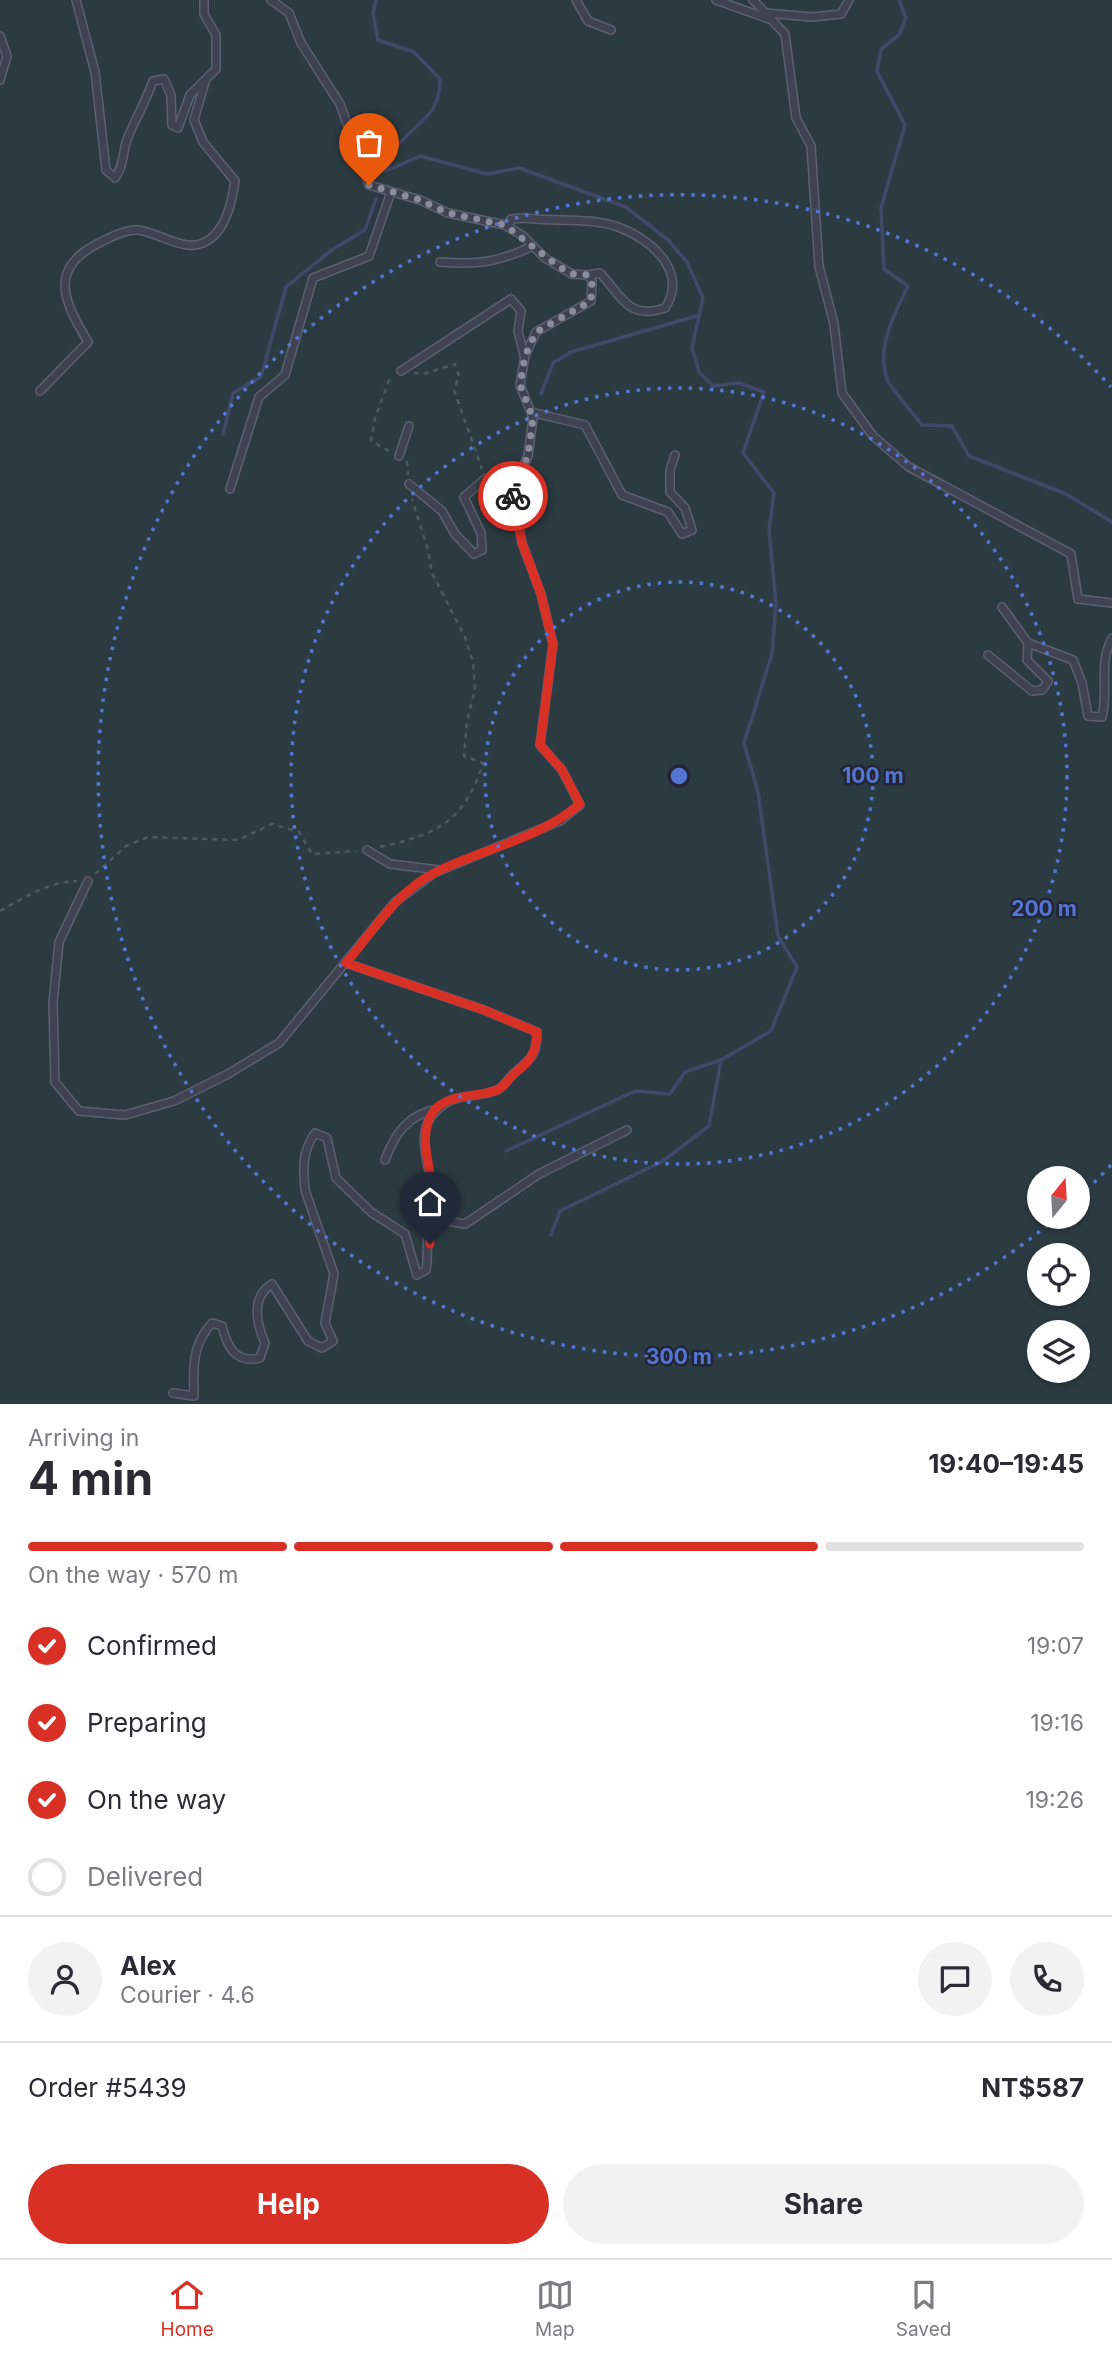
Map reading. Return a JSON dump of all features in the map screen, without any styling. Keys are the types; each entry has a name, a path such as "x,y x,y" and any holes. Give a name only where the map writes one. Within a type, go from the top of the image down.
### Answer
{"lane":[{"path":"76,0 95,72 106,170 115,178 123,167 127,139 145,105 153,81 164,79 171,95 172,125 178,128 190,95 216,69 216,35 204,14 204,0"},
{"path":"271,0 289,13 301,43 340,104 369,185 448,213 508,227 545,258 572,274 600,273 633,310 647,314 665,308 675,283 671,269 653,250 617,226 526,218 511,219 508,227"},
{"path":"576,0 588,21 611,30"},
{"path":"716,0 767,16 841,14 849,0"},
{"path":"753,0 785,34 796,118 811,146 819,266 834,324 842,393 873,436 909,467 1072,554 1078,599 1112,603"},
{"path":"0,36 7,56 0,80"},
{"path":"40,391 88,342 70,312 63,285 78,254 108,238 136,230 191,247 210,239 221,226 236,181 202,142 194,120 205,82"},
{"path":"230,489 259,397 285,375 313,278 369,256 391,192"},
{"path":"440,262 471,264 498,261 533,246"},
{"path":"88,881 59,942 53,1003 55,1082 79,1111 125,1115 174,1101 228,1074 279,1043 395,902 442,870 561,821 580,804 562,770 540,745 553,644 518,523 512,490 528,456 531,412 520,385 525,356 536,332 591,301 592,281 588,275"},
{"path":"401,371 511,299 521,311 519,331 525,356"},
{"path":"531,412 585,425 621,495 668,512 682,534 692,530 685,508 670,492 670,470 675,455"},
{"path":"399,456 409,426"},
{"path":"409,484 442,512 455,534 474,554 482,550 481,533 464,498 486,478"},
{"path":"1002,607 1028,643 1073,660 1082,682 1088,716 1102,717 1105,702 1102,671 1112,638"},
{"path":"988,655 1032,691 1042,690 1048,681 1027,660 1028,643"},
{"path":"367,850 390,864 442,870"},
{"path":"173,1393 194,1396 194,1353 201,1335 212,1323 222,1326 226,1342 237,1357 248,1361 260,1358 265,1343 258,1328 257,1302 263,1290 272,1284 309,1340 322,1348 333,1341 325,1323 334,1274 304,1183 303,1157 315,1133 327,1138 336,1178 371,1213 405,1234 417,1275 426,1270 430,1244 428,1218 432,1196 426,1138 429,1119 445,1102 464,1094 501,1089 527,1065 537,1047 537,1032 484,1010 346,963"},
{"path":"385,1160 402,1127 419,1113 438,1109"},
{"path":"428,1218 466,1224 539,1174 627,1130"}],"path":[{"path":"0,911 33,892 62,881 88,881 126,846 148,837 238,840 272,824 299,832 313,854 367,850 423,837 444,825 461,811 472,795 483,763 464,756 467,722 475,689 473,662 466,637 432,573 409,484 408,461 371,441 389,376 401,371 423,374 455,364 459,376 454,390 486,478 505,515 518,523"}],"shaded area":[{"path":"0,0 1112,0 1112,1404 0,1404"}],"waterway":[{"path":"376,0 373,13 378,40 414,52 440,79 434,107 400,143 386,171 420,156 487,174 519,168 626,207 668,240 687,262 703,298 692,348 699,372 713,386 739,383 764,392 743,453 774,493 769,530 776,604 772,654 744,743 758,792 778,936 797,967 771,1031 721,1060 709,1126 663,1161 560,1211 551,1235"},
{"path":"899,0 906,18 899,35 881,49 877,71 905,125 881,208 884,269 908,286 892,320 885,345 888,381 922,425 952,426 969,456 1066,494 1112,522"},
{"path":"223,434 233,393 261,377 286,287 333,249 365,230 376,199"},
{"path":"541,394 553,363 571,352 700,315"},
{"path":"506,1151 635,1091 670,1094 685,1072 721,1060"}],"way so far":[{"path":"369,185 420,200 448,213 505,225 523,236 545,258 572,274 588,275 592,281 591,301 536,332 525,356 520,385 533,418 528,456 512,490 513,496"}],"route":[{"path":"430,1244 428,1218 432,1196 426,1154 429,1119 445,1102 464,1094 501,1089 513,1074 527,1065 537,1047 537,1032 484,1010 346,963 395,902 433,873 561,821 580,804 562,770 540,745 548,700 553,644 541,594 522,543 513,496"}]}
